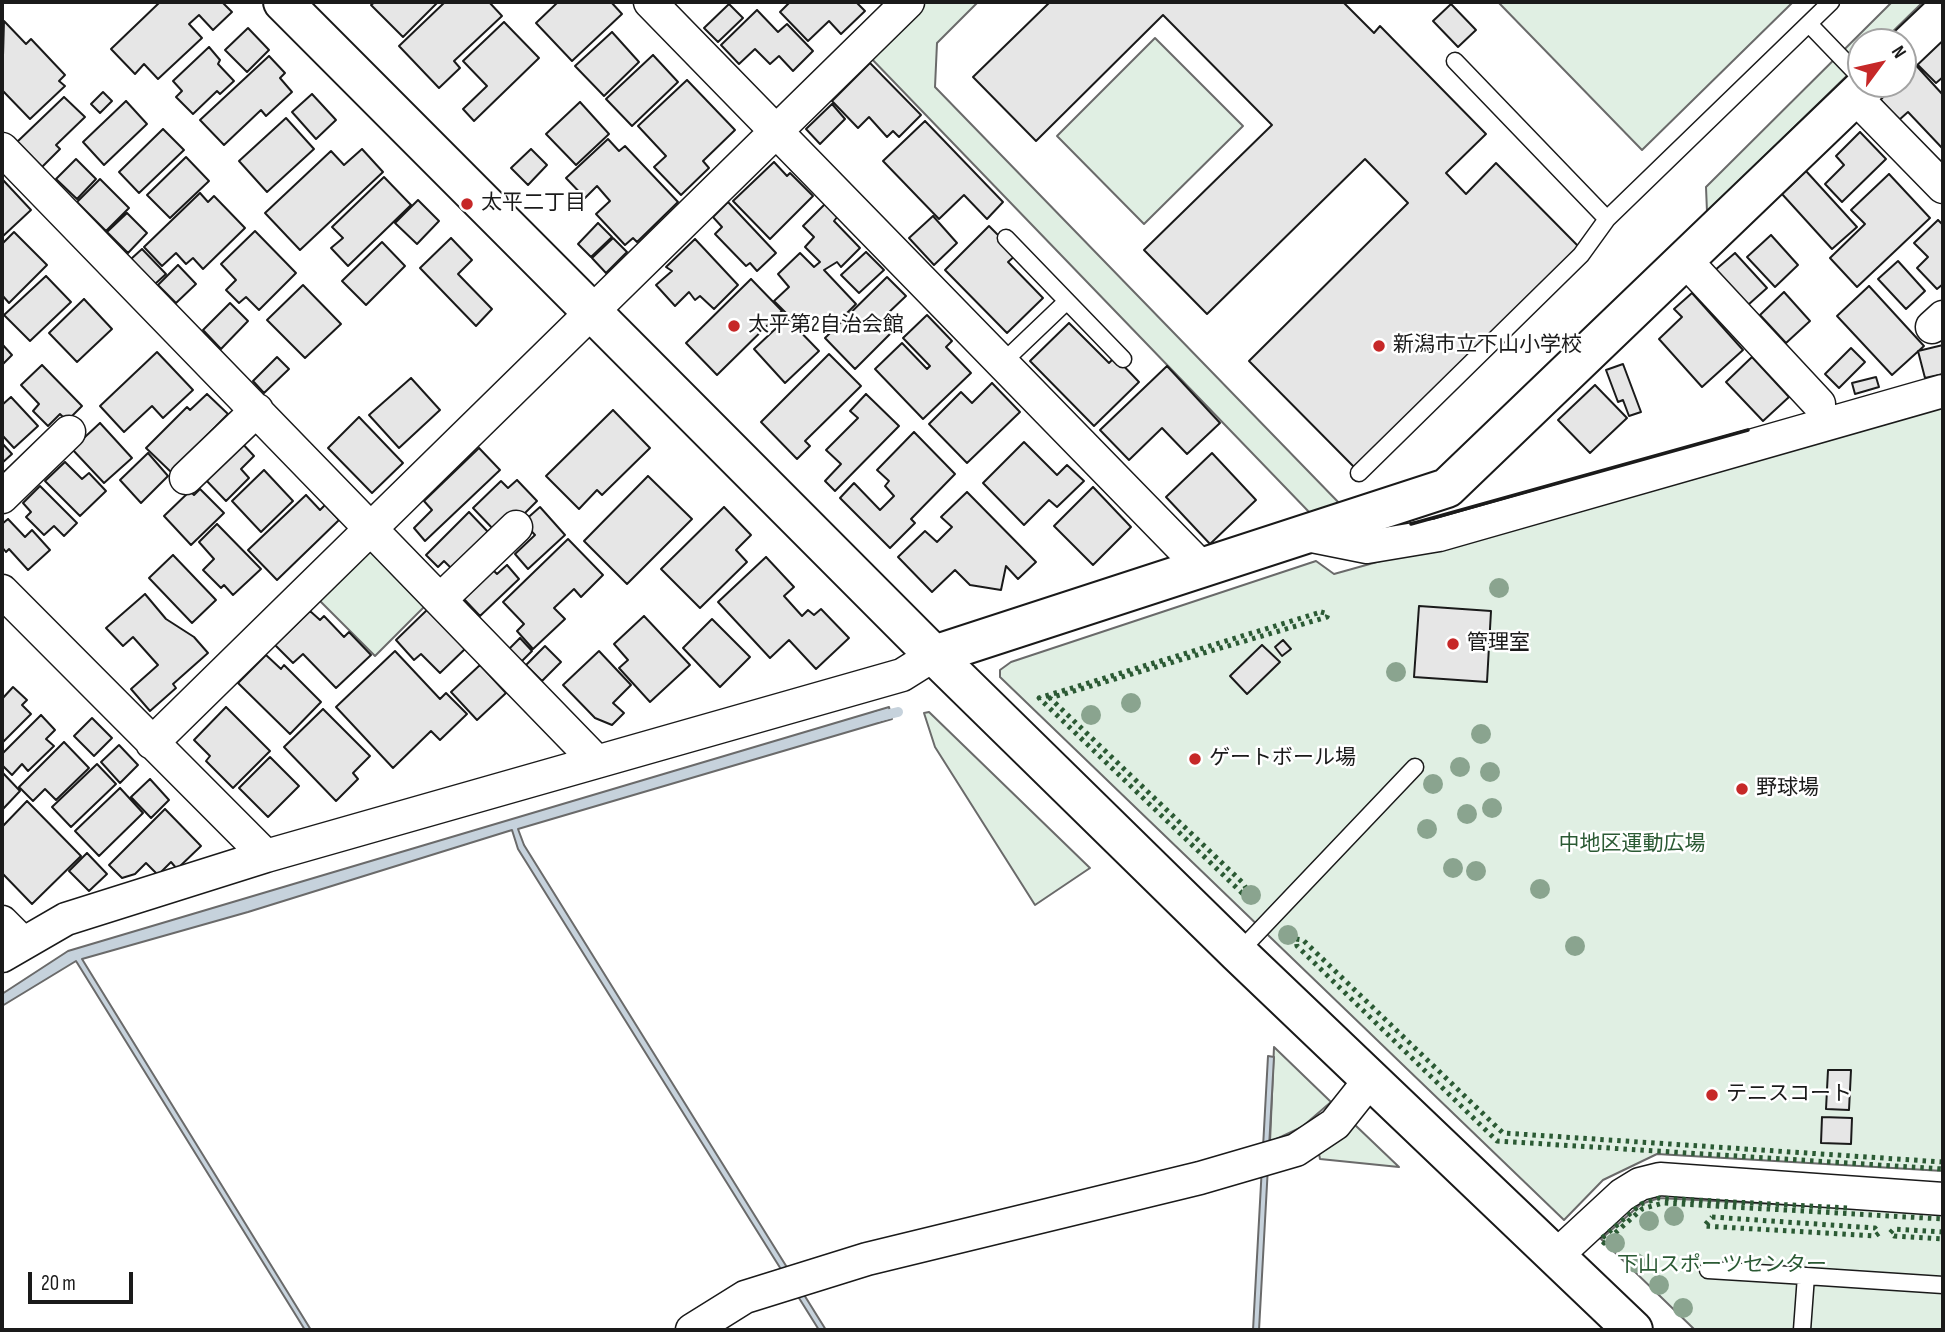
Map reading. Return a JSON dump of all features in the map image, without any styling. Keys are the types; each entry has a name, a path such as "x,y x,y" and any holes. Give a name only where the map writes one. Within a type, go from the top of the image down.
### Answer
{"street":[{"path":"283,2 934,655 1238,953 1633,1330"},
{"path":"650,2 1203,569"},
{"path":"152,743 908,2"},
{"path":"1917,38 1943,13"},
{"path":"9,940 66,919 266,856 902,675 934,655 1447,488 1851,98"},
{"path":"1874,98 1943,187"},
{"path":"2,149 597,761"},
{"path":"1685,260 1819,404"},
{"path":"1307,535 1367,548 1438,535 1943,391"},
{"path":"186,478 257,410"},
{"path":"2,497 69,432"},
{"path":"441,599 516,527"},
{"path":"2,591 266,856"},
{"path":"692,1330 746,1297 867,1259 1200,1178 1296,1150 1335,1124 1370,1080"},
{"path":"1555,1258 1622,1195 1640,1184 1660,1180 1943,1199"}],"lane":[{"path":"1359,473 1581,255 1607,219 1831,2"},
{"path":"1809,24 1847,66"},
{"path":"1455,61 1607,219"},
{"path":"1006,238 1123,359"},
{"path":"1002,363 1067,301"},
{"path":"1238,953 1415,767"},
{"path":"1707,1270 1943,1285"},
{"path":"1802,1330 1806,1276"}],"green space":[{"path":"920,2 978,2 937,43 935,87 1342,506 1310,513 867,54"},
{"path":"1498,2 1793,2 1642,150"},
{"path":"1892,2 1923,2 1896,28 1866,28"},
{"path":"1155,38 1243,126 1144,224 1057,136"},
{"path":"1847,47 1847,76 1707,212 1706,187"},
{"name":"中地区運動広場","path":"1943,402 1943,1171 1657,1154 1603,1180 1564,1220 1000,677 1000,670 1011,662 1316,561 1334,574 1685,476 1690,480"},
{"path":"367,542 427,604 375,656 314,595"},
{"path":"929,712 1090,868 1035,905 935,747 924,713"},
{"path":"1274,1047 1331,1102 1302,1127 1270,1142"},
{"path":"1354,1124 1399,1167 1320,1159 1319,1154 1345,1136"},
{"name":"下山スポーツセンター","path":"1659,1198 1943,1213 1943,1330 1695,1330 1601,1239 1641,1204"}],"shaded area":[{"path":"889,707 892,719 518,829 524,845 826,1330 819,1330 518,849 512,830 248,912 82,959 311,1330 305,1330 76,961 2,1006 2,994 68,951"},
{"path":"1268,1056 1274,1057 1259,1330 1253,1330"}],"building":[{"path":"160,2 222,2 232,12 213,30 199,15 189,24 202,38 158,79 144,64 135,74 111,49"},
{"path":"375,2 438,2 403,37 371,5"},
{"path":"445,2 489,2 502,16 454,61 460,68 439,88 399,46"},
{"path":"558,2 611,2 622,14 572,61 536,23"},
{"path":"790,2 856,2 865,11 841,34 829,21 808,41 780,12"},
{"path":"1050,2 1343,2 1374,33 1380,26 1486,134 1446,173 1466,194 1496,163 1579,247 1355,468 1249,361 1408,203 1365,159 1207,314 1144,250 1272,125 1163,15 1036,141 973,77"},
{"path":"729,4 743,18 718,42 704,28"},
{"path":"1451,4 1476,30 1458,47 1433,21"},
{"path":"757,10 778,32 787,24 813,51 793,71 779,56 770,64 755,49 739,64 721,45"},
{"path":"4,21 26,44 31,39 65,75 59,81 65,86 30,119 2,90"},
{"path":"504,22 539,58 474,121 463,109 487,86 463,61"},
{"path":"248,28 269,50 247,72 225,50"},
{"path":"612,32 639,62 604,96 575,66"},
{"path":"1943,37 1943,77 1936,83 1917,62"},
{"path":"209,47 220,60 218,64 234,81 220,94 217,91 193,114 176,97 182,91 173,81"},
{"path":"653,55 678,82 632,126 606,99"},
{"path":"269,56 285,73 280,78 292,92 266,116 261,110 224,145 200,120"},
{"path":"870,63 921,115 899,137 893,131 887,137 869,117 858,128 832,101"},
{"path":"1917,66 1943,95 1943,149 1908,112 1899,120 1879,98 1917,98"},
{"path":"687,80 735,130 703,161 709,168 681,195 654,167 666,156 638,126"},
{"path":"103,92 112,101 100,113 91,104"},
{"path":"312,94 336,120 316,139 292,112"},
{"path":"64,97 85,117 56,145 60,149 42,167 17,142"},
{"path":"126,101 147,124 104,165 83,142"},
{"path":"580,102 609,134 576,165 546,134"},
{"path":"832,104 845,119 820,144 806,129"},
{"path":"286,118 314,149 267,192 239,161"},
{"path":"925,121 1003,202 987,219 964,195 939,219 883,161"},
{"path":"163,129 184,150 139,193 119,172"},
{"path":"1860,132 1886,159 1842,202 1825,184 1844,165 1836,156"},
{"path":"608,139 619,151 625,146 678,202 637,242 633,238 625,245 596,214 610,201 597,186 585,198 566,178"},
{"path":"362,149 383,172 300,250 265,213 331,151 344,165"},
{"path":"531,149 547,165 528,185 511,168"},
{"path":"186,157 209,181 170,218 147,195"},
{"path":"76,159 96,179 77,199 56,179"},
{"path":"774,162 787,176 790,173 813,196 770,239 733,201"},
{"path":"1806,171 1857,227 1832,249 1782,194"},
{"path":"1889,174 1930,218 1857,287 1830,258 1865,224 1851,210"},
{"path":"384,177 411,205 348,266 331,248 343,238 332,227"},
{"path":"100,179 129,208 106,231 77,202"},
{"path":"2,181 31,210 2,237"},
{"path":"200,193 208,202 214,196 245,228 203,269 193,258 186,264 176,253 162,266 144,247"},
{"path":"418,200 439,221 417,244 395,223"},
{"path":"728,202 776,253 757,271 750,263 746,266 715,234 722,227 713,217"},
{"path":"826,203 838,216 834,221 860,248 841,267 837,262 824,270 856,304 831,329 822,319 816,324 811,319 806,324 800,319 796,323 774,301 789,287 778,274 800,253 814,267 820,262 805,247 814,237 803,226"},
{"path":"127,213 147,233 128,253 107,232"},
{"path":"933,216 957,243 934,265 909,238"},
{"path":"1938,220 1943,225 1943,284 1937,289 1917,268 1928,257 1914,243"},
{"path":"598,223 612,237 591,257 578,244"},
{"path":"989,226 1017,254 1008,262 1043,298 1007,333 945,270"},
{"path":"255,231 296,273 259,310 246,297 239,303 226,290 236,280 221,264"},
{"path":"14,232 47,265 9,303 2,295 2,244"},
{"path":"1771,235 1798,265 1775,287 1747,257"},
{"path":"451,238 472,260 458,274 492,309 476,326 420,268"},
{"path":"613,238 627,252 606,273 592,258"},
{"path":"695,239 738,285 714,309 700,296 695,300 689,292 675,306 656,285 672,271 666,267"},
{"path":"382,242 405,266 366,305 342,281"},
{"path":"142,249 166,274 155,284 131,259"},
{"path":"866,252 884,270 859,293 841,275"},
{"path":"1735,253 1767,288 1739,313 1714,271"},
{"path":"1898,261 1925,291 1906,309 1878,279"},
{"path":"178,265 196,284 176,303 158,285"},
{"path":"46,276 71,302 30,341 4,315"},
{"path":"887,277 906,296 886,315 897,327 855,369 825,338"},
{"path":"751,279 782,311 717,375 686,343"},
{"path":"303,285 341,324 305,358 267,320"},
{"path":"1869,286 1924,346 1892,375 1837,316"},
{"path":"1784,292 1810,321 1786,343 1760,315"},
{"path":"1692,293 1743,350 1702,387 1659,339 1682,317 1674,309"},
{"path":"84,299 112,329 77,362 49,333"},
{"path":"230,303 248,321 221,349 203,330"},
{"path":"927,315 952,341 946,347 971,373 923,419 875,369 902,343 927,369 930,366 903,338"},
{"path":"787,318 819,351 785,383 754,349"},
{"path":"1069,323 1109,363 1115,357 1139,382 1094,426 1030,361"},
{"path":"2,344 12,355 2,365"},
{"path":"1943,345 1943,374 1925,378 1918,351"},
{"path":"1851,348 1865,362 1839,388 1825,374"},
{"path":"157,352 193,390 163,418 152,406 124,432 100,406"},
{"path":"829,354 861,386 805,441 810,446 797,459 761,422"},
{"path":"277,357 289,369 264,393 253,381"},
{"path":"1752,357 1789,397 1763,421 1726,382"},
{"path":"1623,364 1641,412 1629,416 1623,400 1618,402 1606,370"},
{"path":"42,365 82,406 67,421 60,414 48,426 33,411 39,404 21,385"},
{"path":"1167,366 1220,423 1187,454 1162,428 1129,460 1100,430"},
{"path":"1876,377 1879,387 1855,394 1852,383"},
{"path":"411,378 440,410 399,448 369,415"},
{"path":"992,383 1020,412 967,463 929,424 961,392 972,403"},
{"path":"1595,385 1627,418 1590,453 1558,420"},
{"path":"207,394 228,414 171,472 146,448 187,407 190,410"},
{"path":"866,394 899,426 835,491 825,481 841,464 826,450 858,418 850,411"},
{"path":"11,397 38,426 14,448 2,435 2,405"},
{"path":"613,410 650,448 602,495 597,490 579,509 546,476"},
{"path":"359,417 403,463 372,493 328,448"},
{"path":"100,423 132,458 104,483 72,449"},
{"path":"914,432 955,474 911,519 915,523 890,548 840,498 854,483 880,510 894,496 885,486 889,481 877,470"},
{"path":"240,441 254,456 241,469 249,478 226,501 204,478"},
{"path":"1024,442 1057,475 1067,465 1084,481 1057,507 1049,500 1024,525 983,483"},
{"path":"2,443 12,454 2,463"},
{"path":"479,448 500,470 425,541 414,528 432,510 424,501"},
{"path":"148,453 168,476 141,503 120,480"},
{"path":"1212,453 1256,500 1210,544 1166,497"},
{"path":"65,462 82,479 89,473 106,491 80,516 45,481"},
{"path":"264,470 293,501 261,532 232,501"},
{"path":"648,476 692,519 627,584 584,541"},
{"path":"517,480 537,501 521,517 516,511 495,531 473,508 501,481 508,488"},
{"path":"40,486 77,523 64,536 54,526 44,535 26,517 31,512 23,503"},
{"path":"1093,487 1131,527 1093,565 1054,526"},
{"path":"200,489 224,513 191,545 164,516 190,491 194,495"},
{"path":"967,492 1036,562 1018,579 1006,566 1001,590 970,585 955,570 932,592 898,557 925,531 937,542 952,527 941,517"},
{"path":"306,495 320,510 325,505 339,520 277,580 248,550"},
{"path":"540,507 565,535 528,569 515,554 535,535 523,522"},
{"path":"724,507 751,535 736,550 747,562 700,608 661,569"},
{"path":"469,512 489,533 452,569 444,561 438,567 426,555"},
{"path":"8,519 25,537 32,530 50,550 28,570 9,549 6,552 2,547 2,524"},
{"path":"217,524 261,569 233,595 224,585 221,588 203,570 214,559 199,542"},
{"path":"568,539 603,575 581,597 574,589 554,608 565,619 533,649 517,631 524,624 503,602"},
{"path":"173,555 216,600 192,623 149,578"},
{"path":"766,557 794,587 784,596 802,616 808,610 814,615 821,609 849,638 816,669 789,640 770,658 718,602"},
{"path":"507,565 519,579 480,616 463,598 493,570 497,574"},
{"path":"145,594 166,619 194,637 208,653 173,684 176,688 150,711 131,689 158,665 133,637 123,646 106,628"},
{"name":"管理室","path":"1419,606 1491,611 1487,682 1414,677"},
{"path":"428,609 466,648 440,673 421,654 414,660 396,640"},
{"path":"310,611 320,620 324,616 344,637 349,632 371,655 336,688 303,654 293,663 275,645"},
{"path":"644,616 690,665 650,702 619,668 628,660 614,644"},
{"path":"712,619 750,657 720,687 683,648"},
{"path":"520,638 532,651 520,663 508,650"},
{"path":"1283,640 1291,649 1282,656 1275,647"},
{"path":"1262,645 1280,662 1247,694 1230,676"},
{"path":"545,646 561,662 542,681 526,665"},
{"path":"395,651 440,699 446,693 467,714 440,740 431,731 393,768 336,707"},
{"path":"599,651 631,685 613,703 624,713 612,725 595,718 563,685"},
{"path":"266,655 281,669 284,665 321,702 290,734 238,683"},
{"path":"480,665 506,693 477,720 451,692"},
{"path":"13,687 27,700 22,705 31,714 2,743 2,699"},
{"path":"226,707 270,751 233,788 206,761 210,756 194,740"},
{"path":"323,709 370,756 353,773 358,779 336,801 284,747"},
{"path":"41,715 55,730 46,739 54,746 28,771 22,764 12,775 2,765 2,754"},
{"path":"92,718 112,738 94,756 74,736"},
{"path":"64,742 89,768 56,800 45,789 33,801 19,787"},
{"path":"119,745 138,765 120,783 101,762"},
{"path":"270,757 299,786 268,817 239,788"},
{"path":"97,764 116,784 71,827 52,807"},
{"path":"2,772 20,791 2,810"},
{"path":"150,779 169,800 151,818 131,797"},
{"path":"120,788 143,813 99,856 75,831"},
{"path":"27,801 81,856 32,904 2,873 2,827"},
{"path":"165,809 201,846 177,869 171,862 158,875 146,863 135,874 122,878 109,865"},
{"path":"87,853 107,874 89,891 69,871"},
{"path":"1828,1070 1851,1070 1849,1110 1826,1109"},
{"path":"1822,1117 1852,1118 1851,1144 1821,1143"}],"waterway":[{"path":"877,717 898,712"}],"hedge":[{"path":"1321,612 1328,614 1327,617 1050,698 1243,883 1246,888 1242,893 1039,698 1321,612"},
{"path":"1943,1162 1503,1133 1303,940 1296,939 1297,946 1497,1141 1943,1169"},
{"path":"1847,1208 1659,1198 1641,1204 1601,1239 1604,1243 1642,1209 1663,1203 1943,1219"},
{"path":"1712,1217 1875,1228 1879,1233 1875,1236 1704,1226 1712,1217"},
{"path":"1943,1232 1894,1229 1890,1233 1894,1236 1943,1239"}],"wall":[{"path":"1411,524 1748,430"}],"place":[{"name":"太平二丁目","path":"467,204"},
{"name":"太平第2自治会館","path":"734,326"},
{"name":"新潟市立下山小学校","path":"1379,346"},
{"name":"管理室","path":"1453,644"},
{"name":"ゲートボール場","path":"1195,759"},
{"name":"野球場","path":"1742,789"},
{"name":"テニスコート","path":"1712,1095"}]}
